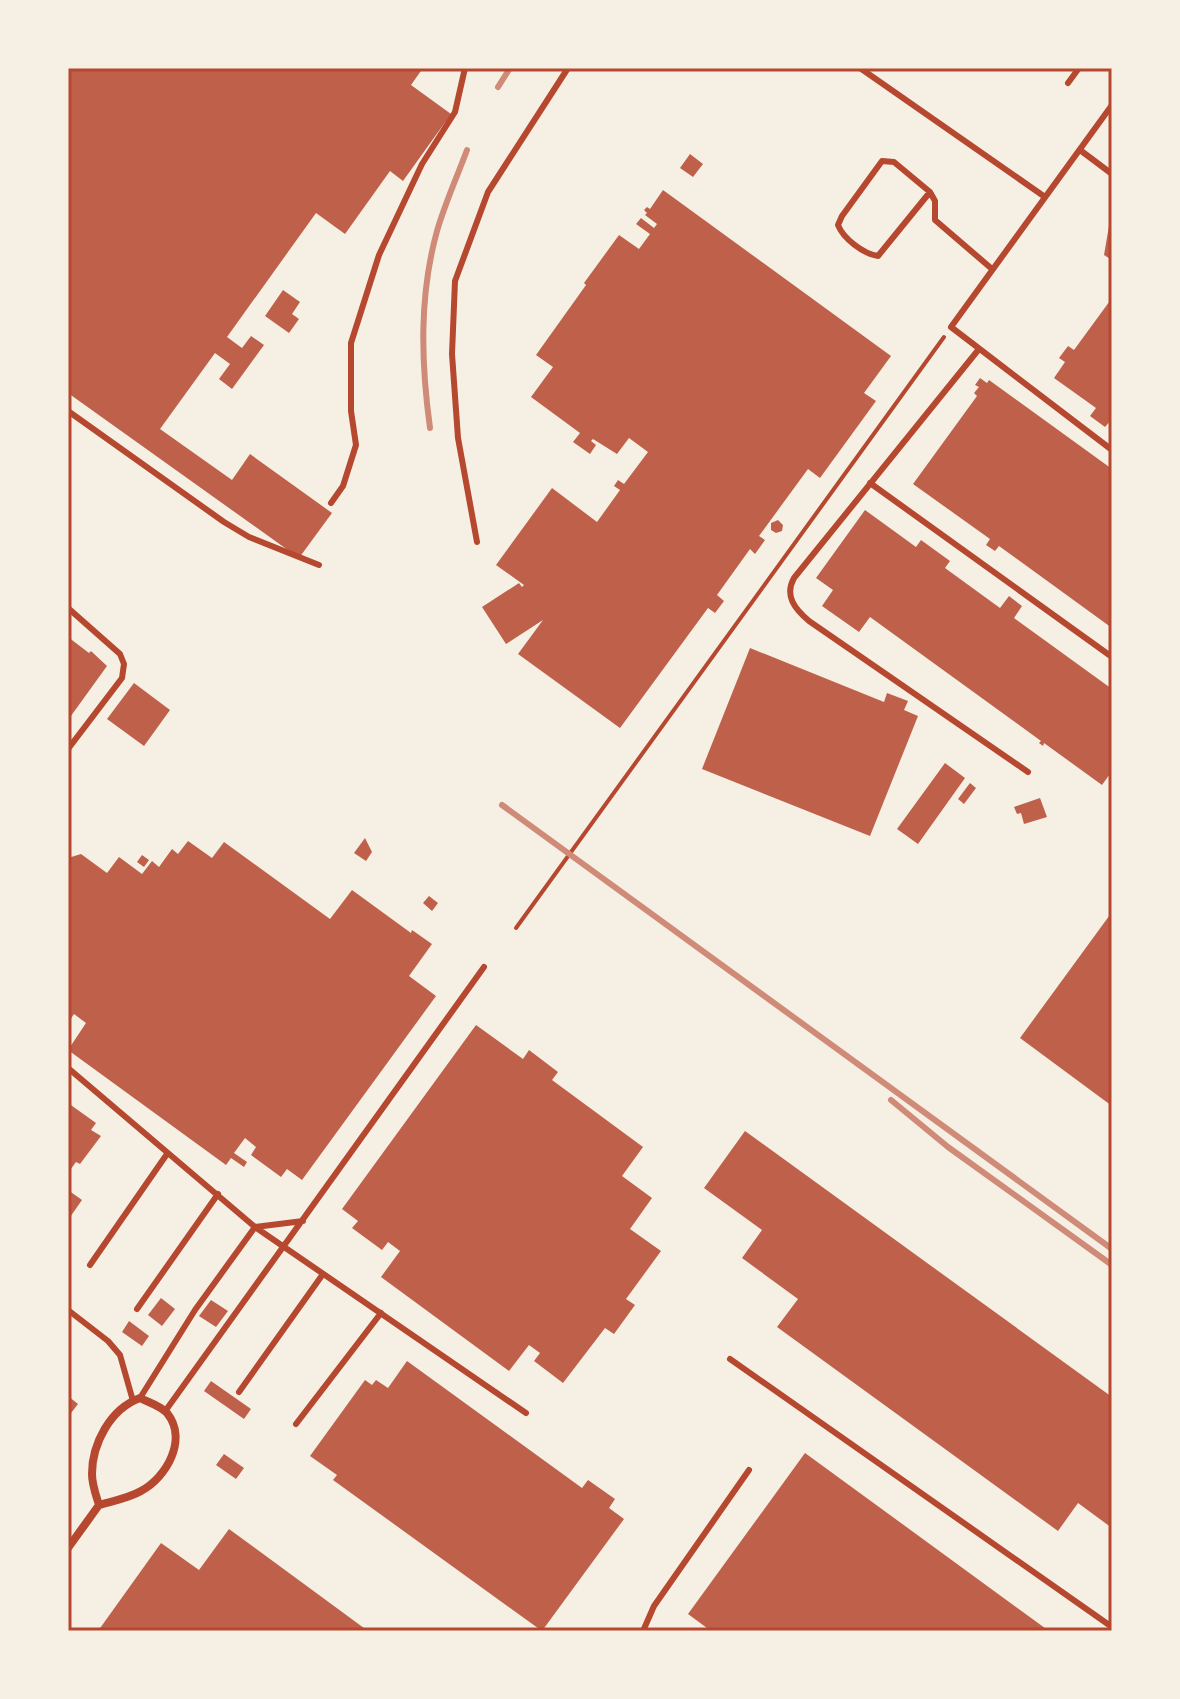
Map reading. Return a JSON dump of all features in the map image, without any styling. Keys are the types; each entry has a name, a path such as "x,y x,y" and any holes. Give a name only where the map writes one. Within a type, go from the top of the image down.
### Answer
{"street":[{"path":"68,1548 99,1505 140,1492 164,1469 177,1441 176,1427 166,1410 136,1400 105,1427 92,1473 99,1505"}],"lane":[{"path":"331,503 343,486 356,445 351,411 351,343 379,255 422,164 455,112 465,68"},
{"path":"477,542 458,438 452,354 455,281 488,192 568,68"},
{"path":"860,68 1045,197"},
{"path":"1068,83 1079,68"},
{"path":"1111,110 951,327 1112,450"},
{"path":"1080,150 1112,174"},
{"path":"930,192 878,256 870,255 840,231 838,225 842,216 882,161 894,162 930,192 935,201 935,220 990,272"},
{"path":"979,349 794,578 789,587 789,597 809,621 1028,772"},
{"path":"68,411 185,496 249,537 319,565"},
{"path":"870,483 1112,657"},
{"path":"68,608 120,654 124,664 122,678 68,749"},
{"path":"166,1410 484,967"},
{"path":"68,1068 255,1227 526,1413"},
{"path":"90,1265 167,1154"},
{"path":"137,1309 218,1194"},
{"path":"136,1400 255,1227 303,1221"},
{"path":"239,1392 323,1274"},
{"path":"68,1310 108,1341 120,1355 136,1400"},
{"path":"296,1424 381,1313"},
{"path":"730,1359 1112,1627"},
{"path":"643,1631 654,1606 749,1470"}],"path":[{"path":"516,928 951,327"}],"building":[{"path":"68,68 423,68 411,85 451,114 403,181 390,171 345,234 316,213 227,337 242,348 251,336 264,345 232,389 219,379 230,364 215,353 160,429 232,480 250,454 332,513 299,558 68,393"},
{"path":"690,154 703,164 693,177 680,168"},
{"path":"663,190 891,356 864,393 876,401 820,478 808,469 759,536 765,540 755,554 750,549 717,595 724,601 715,613 708,608 620,728 518,654 543,620 506,644 482,607 519,583 522,587 524,585 496,565 552,488 597,522 620,490 614,486 618,480 624,484 648,452 629,438 617,454 593,439 591,441 596,445 590,454 573,442 580,433 531,397 553,367 536,355 619,235 639,249 650,234 636,224 641,218 654,228 657,224 645,215 644,210 647,207 650,209"},
{"path":"1109,226 1112,226 1112,260 1104,255"},
{"path":"283,290 300,302 292,314 299,319 289,333 265,316"},
{"path":"1112,298 1112,419 1105,427 1090,416 1096,408 1054,378 1065,362 1059,358 1068,346 1074,350"},
{"path":"980,378 987,383 989,380 1112,469 1112,628 999,546 995,551 986,545 990,539 913,484 977,396 974,393 979,387 975,385"},
{"path":"865,510 916,547 921,540 950,561 945,568 1000,608 1009,596 1022,606 1014,618 1112,689 1112,771 1102,785 1044,743 1043,746 1039,743 1041,741 870,617 859,632 822,606 833,590 816,578"},
{"path":"778,520 783,525 782,531 776,533 771,530 771,523"},
{"path":"68,637 89,653 91,651 107,666 68,720"},
{"path":"750,648 884,702 887,693 908,701 904,710 918,716 870,836 702,769"},
{"path":"134,683 170,710 144,746 107,719"},
{"path":"945,763 965,778 918,844 897,829"},
{"path":"970,783 976,788 964,804 958,799"},
{"path":"1040,798 1047,817 1024,824 1021,813 1017,814 1014,807"},
{"path":"365,838 372,852 366,861 354,853"},
{"path":"188,841 212,858 224,842 330,919 352,890 411,933 412,930 432,944 409,976 436,996 302,1180 287,1169 281,1177 251,1155 256,1147 245,1138 234,1153 247,1162 244,1167 231,1158 226,1165 68,1050 86,1023 74,1014 68,1023 68,858 81,854 107,873 119,857 142,874 152,861 159,867 172,849 178,854"},
{"path":"142,855 149,860 144,867 137,862"},
{"path":"429,896 438,903 432,911 423,903"},
{"path":"1112,912 1112,1106 1020,1038"},
{"path":"476,1025 523,1059 529,1050 558,1072 552,1080 643,1147 622,1176 652,1198 630,1229 661,1251 626,1299 635,1305 614,1334 605,1328 563,1383 534,1361 540,1353 529,1345 509,1371 381,1277 400,1251 388,1242 382,1250 352,1228 358,1221 342,1209"},
{"path":"68,1103 96,1123 91,1130 101,1136 80,1164 76,1162 68,1173"},
{"path":"745,1131 1112,1397 1112,1528 1078,1503 1058,1531 777,1327 798,1299 742,1258 762,1230 704,1188"},
{"path":"68,1190 82,1200 68,1220"},
{"path":"161,1298 175,1309 162,1326 148,1315"},
{"path":"211,1300 228,1311 216,1327 199,1316"},
{"path":"129,1321 149,1336 142,1346 122,1332"},
{"path":"407,1361 582,1488 588,1480 615,1499 609,1508 624,1519 542,1631 333,1480 337,1475 310,1456 365,1380 372,1385 376,1380 388,1388"},
{"path":"211,1381 251,1409 244,1419 204,1391"},
{"path":"68,1396 78,1404 68,1417"},
{"path":"805,1453 1049,1631 711,1631 688,1614"},
{"path":"224,1454 244,1468 236,1479 216,1465"},
{"path":"229,1529 368,1631 98,1631 161,1543 199,1570"}],"railway":[{"path":"498,87 510,68"},
{"path":"430,428 423,329 427,280 440,221 467,150"},
{"path":"502,805 1112,1249"},
{"path":"891,1100 948,1147 1112,1265"}]}
